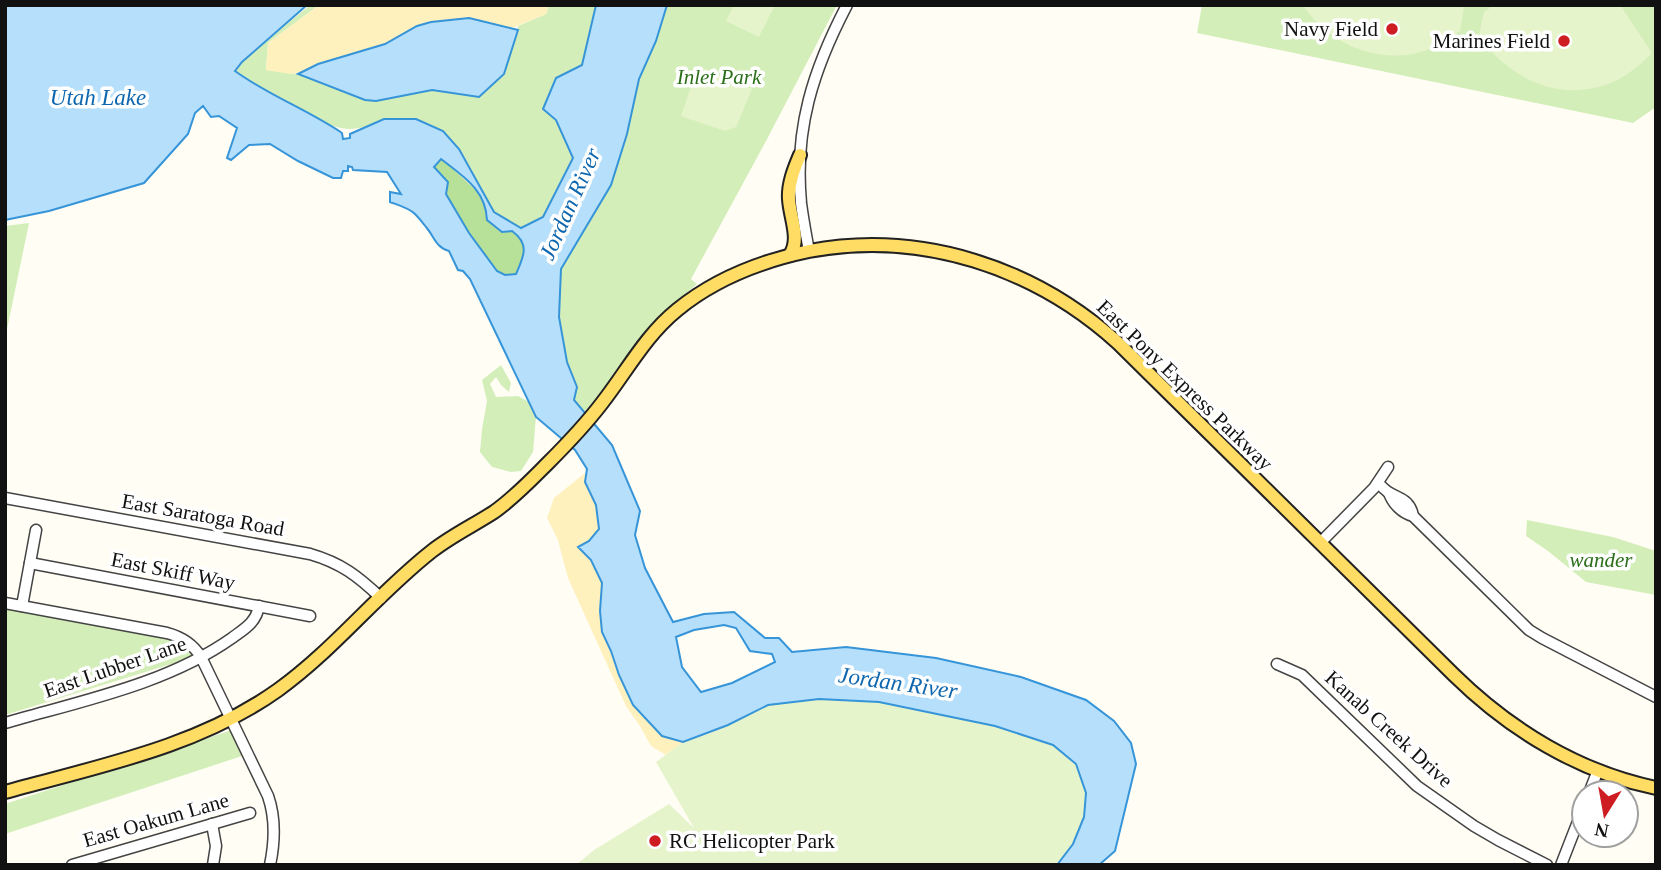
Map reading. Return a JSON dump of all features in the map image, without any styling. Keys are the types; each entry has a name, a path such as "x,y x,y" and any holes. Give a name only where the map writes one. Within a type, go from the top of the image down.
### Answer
{"main road":[{"path":"790,255 795,239 789,192 800,152"},
{"name":"East Pony Express Parkway","path":"5,792 167,746 230,719 272,694 325,652 432,551 507,501 592,415 644,344 676,311 729,277 763,262 835,247 876,245 932,250 984,263 1045,289 1078,310 1118,343 1483,702 1530,737 1566,756 1598,770 1654,788"},
{"name":"East Pony Express Parkway","path":"325,652 365,624 457,536"}],"street":[{"path":"809,251 801,204 800,152 806,107 827,45 847,5"},
{"path":"1320,543 1378,483 1388,467"},
{"path":"1378,483 1390,493 1396,505 1413,516 1529,630 1656,697"},
{"name":"East Saratoga Road","path":"5,498 310,554 347,569 382,597"},
{"path":"22,606 36,530"},
{"name":"East Skiff Way","path":"30,563 310,616"},
{"path":"5,603 167,633 189,643 201,657 265,787 271,804 275,834 270,865"},
{"name":"East Lubber Lane","path":"5,723 120,690 177,669 215,649 252,623 259,606"},
{"name":"Kanab Creek Drive","path":"1277,664 1302,675 1417,786 1474,826 1547,865"},
{"path":"1594,779 1598,770"},
{"name":"East Oakum Lane","path":"72,865 250,813"},
{"path":"212,824 216,846 214,865"},
{"path":"1561,865 1570,842"}],"green space":[{"path":"310,5 319,5 268,43 266,70 298,74 376,100 432,90 479,97 504,74 518,26 546,14 549,5 596,5 582,65 556,78 556,120 574,158 543,217 521,228 494,212 459,149 384,119 358,128 345,129 330,125 254,85 234,71 241,62"},
{"name":"Inlet Park","path":"667,5 837,5 691,279 697,284 651,326 584,413 574,400 577,387 567,363 559,317 561,269 611,185 627,134 639,79 656,41"},
{"path":"734,5 775,5 759,37 726,21"},
{"path":"1202,5 1656,5 1656,107 1633,123 1197,33"},
{"name":"Navy Field","path":"1303,5 1464,7 1460,31 1437,46 1419,53 1400,55 1362,50 1345,43 1329,33"},
{"name":"Marines Field","path":"1494,5 1620,5 1652,53 1625,75 1602,86 1579,90 1553,88 1516,72 1491,51 1482,39 1480,31 1484,12"},
{"path":"698,66 752,89 736,127 725,131 681,116"},
{"path":"442,159 479,193 486,207 521,237 523,259 516,274 505,275 497,272 469,233 446,194 448,182 434,167"},
{"path":"29,223 5,339 5,226"},
{"path":"501,365 511,383 509,392 496,377 490,384 496,397 518,396 529,402 536,417 533,452 521,471 511,472 492,467 480,452 487,401 482,380"},
{"name":"wander","path":"1527,520 1613,537 1656,551 1656,595 1586,582 1526,536"},
{"path":"5,608 175,640 194,657 5,715"},
{"path":"819,699 879,702 995,726 1053,745 1076,764 1086,793 1084,817 1073,844 1057,865 576,865 594,850 669,804 694,828 656,762 683,742 728,725 768,705"},
{"path":"232,730 242,756 5,834 5,804"}],"sand":[{"path":"319,5 549,5 546,14 512,28 291,74 266,70 268,43"},
{"path":"585,473 596,505 599,529 589,541 591,560 602,584 602,632 633,705 662,736 683,742 666,755 651,746 626,706 568,578 558,540 547,518 554,498"}],"water":[{"path":"5,5 307,5 235,71 342,133 343,139 350,138 350,134 384,119 416,119 443,131 459,149 494,212 521,228 543,217 573,158 556,120 543,109 556,78 582,65 596,5 667,5 656,41 639,79 627,134 611,185 561,269 559,317 567,362 577,387 574,400 612,445 640,511 635,535 645,568 673,622 704,614 734,612 765,638 779,638 792,652 846,647 936,658 1021,677 1086,700 1114,721 1131,743 1136,764 1115,851 1099,865 1057,865 1073,844 1084,817 1086,793 1076,764 1053,745 995,726 879,702 819,699 768,705 728,725 683,742 662,736 633,705 619,675 602,632 602,583 591,560 578,547 589,541 599,529 596,505 585,482 587,469 575,450 536,417 470,279 463,271 458,270 449,251 438,244 415,214 390,202 390,192 401,194 387,172 353,170 348,166 348,171 343,171 341,178 333,178 270,144 249,145 231,160 227,158 237,128 219,116 211,117 203,106 195,113 188,134 144,183 49,211 5,220","holes":["441,159 478,192 486,209 487,220 502,232 512,231 518,236 524,251 516,274 505,275 497,271 469,233 446,194 448,182 434,167","724,625 736,628 750,651 772,654 775,662 732,683 701,692 682,667 676,637 694,630"]},
{"path":"469,18 518,30 504,74 479,97 432,90 376,101 365,100 298,74 318,64 385,44 417,26"}],"place":[{"name":"Navy Field","path":"1392,29"},
{"name":"Marines Field","path":"1564,41"},
{"name":"RC Helicopter Park","path":"655,841"}],"water label":[{"name":"Utah Lake","path":"98,97"},
{"name":"Jordan River","path":"570,204"},
{"name":"Jordan River","path":"898,683"}]}
